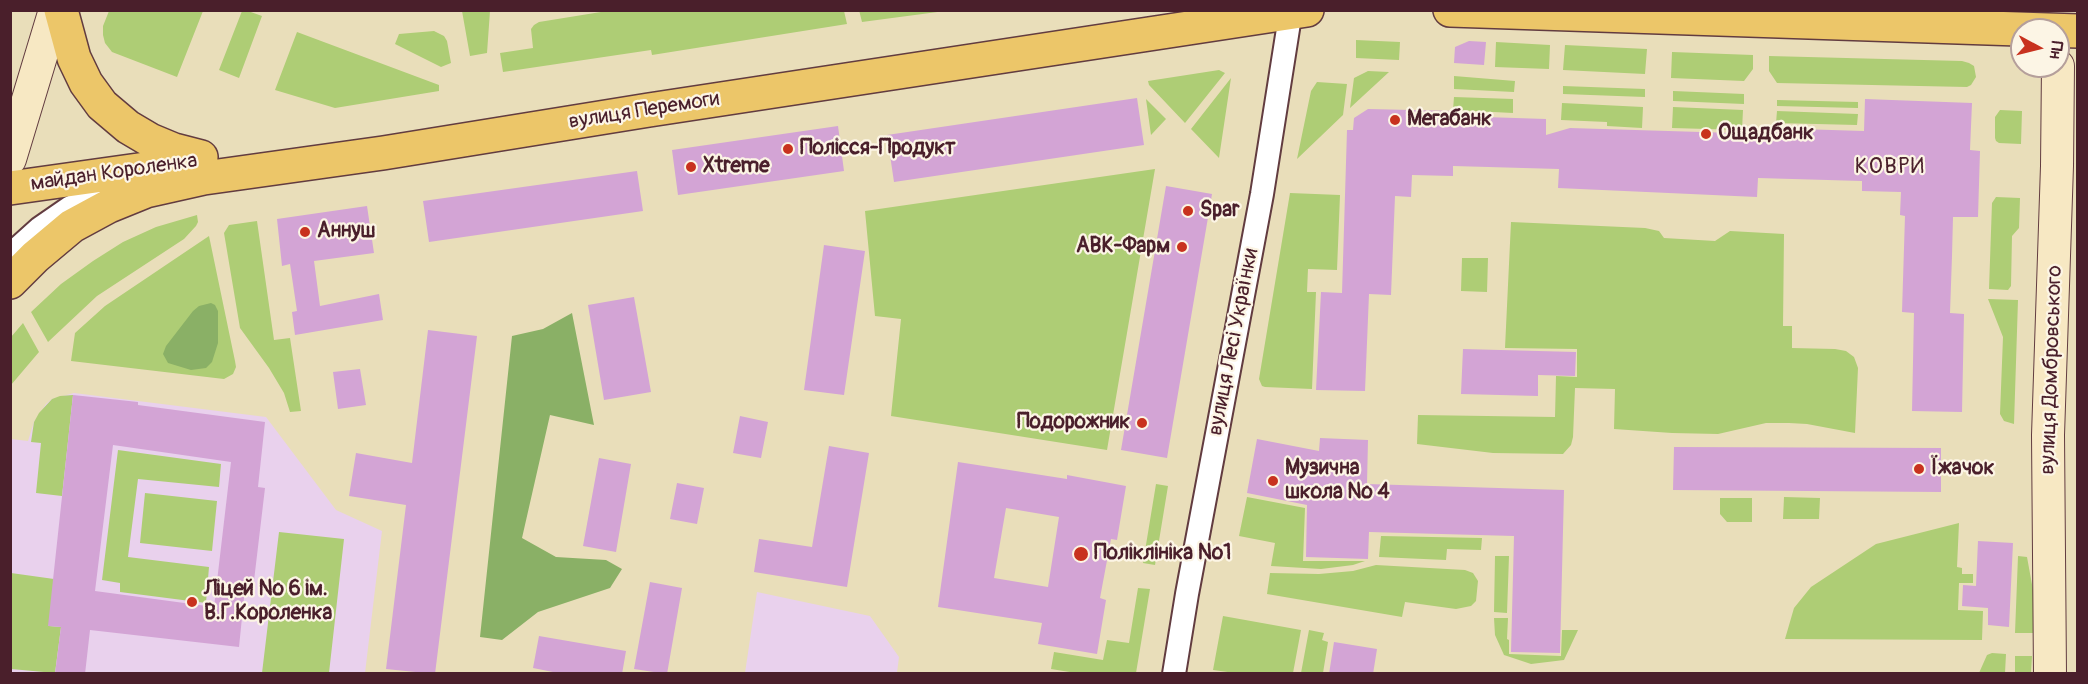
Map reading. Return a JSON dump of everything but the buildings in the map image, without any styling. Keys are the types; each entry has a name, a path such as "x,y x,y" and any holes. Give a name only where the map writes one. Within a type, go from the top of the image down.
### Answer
{"main road":[{"path":"61,10 74,58 86,83 102,105 128,127 150,140 174,150 218,159"},
{"name":"вулиця Перемоги","path":"218,159 378,137 857,60 1191,10"},
{"path":"1450,10 2020,18"},
{"path":"1905,10 2020,18"},
{"name":"вулиця Перемоги","path":"10,282 72,226 109,206 146,191 204,178 383,153 1296,11"},
{"name":"майдан Короленка","path":"10,188 218,159"}],"street":[{"path":"10,159 55,10"},
{"name":"вулиця Лесі Українки","path":"1173,674 1186,594 1296,11"},
{"path":"10,109 44,47"},
{"name":"вулиця Домбровського","path":"2050,674 2048,435 2058,78"},
{"path":"10,255 40,228 92,195 134,177 174,165"}],"shaded area":[{"name":"Ліцей № 6 ім. В.Г.Короленка","path":"74,393 266,417 336,510 382,531 365,673 11,674 11,439 28,441 34,422 46,404 52,399"},
{"path":"757,592 870,616 899,657 897,673 745,673"}],"green space":[{"path":"859,10 945,10 945,11 862,22"},
{"path":"109,11 203,11 177,77 112,52 105,43 103,35 103,26"},
{"path":"242,11 262,16 239,78 219,70"},
{"path":"462,11 490,11 487,53 470,56"},
{"path":"607,11 844,11 847,24 652,55 651,50 503,72 500,53 533,48 531,29 539,22"},
{"path":"434,31 444,36 447,41 451,63 441,67 395,44 399,34"},
{"path":"297,32 439,85 439,91 335,108 275,90"},
{"path":"1356,40 1400,42 1399,60 1356,58"},
{"path":"1496,42 1550,45 1549,69 1495,67"},
{"path":"1565,45 1647,49 1645,74 1563,70"},
{"path":"1672,52 1753,55 1753,69 1744,81 1671,78"},
{"path":"1769,56 1962,61 1974,66 1976,77 1967,87 1777,83 1769,71"},
{"path":"1219,70 1225,73 1185,123 1149,85 1148,81"},
{"path":"1368,71 1389,72 1350,108 1354,78"},
{"path":"1454,76 1515,81 1514,92 1454,89"},
{"path":"1231,78 1219,158 1191,129"},
{"path":"1317,82 1347,84 1343,115 1297,159 1311,91"},
{"path":"1563,86 1645,89 1645,97 1563,94"},
{"path":"1673,91 1744,94 1744,104 1673,101"},
{"path":"1454,97 1513,99 1513,113 1453,110"},
{"path":"1146,99 1166,119 1151,135"},
{"path":"1777,100 1858,102 1858,108 1777,106"},
{"path":"1562,103 1643,107 1642,128 1607,126 1607,122 1561,120"},
{"path":"1673,107 1743,110 1742,130 1672,128"},
{"path":"2000,110 2022,111 2021,144 1996,141 1995,117"},
{"path":"1777,111 1858,114 1857,125 1776,123"},
{"path":"1155,169 1107,450 891,416 901,319 875,316 865,211"},
{"path":"1290,193 1340,195 1337,270 1308,269 1307,292 1316,292 1312,389 1265,387 1259,379"},
{"path":"1996,197 2020,198 2019,228 2012,236 2011,286 2008,290 1989,289 1992,203"},
{"path":"197,215 196,226 184,239 97,296 48,342 31,312 61,284 123,242 156,227"},
{"path":"257,221 274,340 290,338 301,411 290,412 284,393 240,328 224,233 229,225"},
{"path":"1511,222 1645,228 1659,231 1664,238 1715,241 1730,231 1784,234 1783,326 1792,326 1792,348 1835,349 1846,351 1854,357 1858,368 1855,433 1789,423 1766,423 1718,434 1614,429 1615,389 1575,388 1573,437 1571,445 1563,454 1493,453 1417,444 1418,415 1555,417 1556,376 1577,377 1577,349 1505,348"},
{"path":"209,236 235,361 236,367 233,374 224,379 71,361 75,333 105,306"},
{"path":"1462,258 1488,258 1487,292 1461,291"},
{"path":"1988,299 2018,300 2014,424 2004,421 2000,414 2003,337"},
{"path":"211,303 218,311 218,343 212,362 206,368 191,370 168,363 163,354 166,346 193,311 199,306"},
{"path":"572,313 594,425 550,415 522,538 556,557 606,560 622,569 610,588 538,612 502,640 480,637 512,336 543,329"},
{"path":"23,323 39,352 11,385 11,337"},
{"path":"73,395 62,496 36,493 41,443 31,442 34,422 52,399"},
{"path":"118,450 221,464 219,487 138,479 128,557 209,567 206,603 120,592 120,583 102,580"},
{"path":"1156,484 1168,486 1155,565 1143,563"},
{"path":"145,493 217,501 212,551 140,543"},
{"path":"1247,497 1305,508 1303,561 1365,561 1321,569 1271,566 1275,543 1239,536"},
{"path":"1784,497 1820,498 1819,519 1783,519"},
{"path":"1720,498 1752,498 1752,522 1727,522 1720,514"},
{"path":"1959,523 1957,567 1962,568 1962,574 1973,574 1973,583 1959,583 1958,610 1983,611 1982,640 1785,639 1794,608 1811,587 1876,544"},
{"path":"279,532 344,539 329,673 262,673"},
{"path":"1381,536 1482,538 1481,550 1447,549 1446,560 1379,557"},
{"path":"1495,556 1509,556 1507,613 1494,612"},
{"path":"2018,556 2027,557 2033,590 2033,633 2015,633"},
{"path":"1376,565 1465,570 1473,573 1478,581 1476,601 1471,606 1456,609 1405,602 1402,617 1267,594 1270,573 1319,574 1353,571"},
{"path":"11,573 54,579 49,626 61,627 55,673 11,669"},
{"path":"1138,588 1150,589 1136,673 1076,673 1051,669 1054,652 1103,660 1107,640 1129,643"},
{"path":"1223,616 1301,630 1293,673 1235,673 1213,670"},
{"path":"1494,618 1508,618 1509,654 1561,656 1562,630 1578,630 1564,660 1531,664 1504,655 1495,635"},
{"path":"1309,630 1324,633 1322,640 1328,642 1323,673 1301,673"},
{"path":"2006,654 2005,673 1979,673 1987,655"},
{"path":"2015,656 2032,656 2031,673 2015,673"}],"place":[{"name":"Мегабанк","path":"1395,120"},
{"name":"Ощадбанк","path":"1706,134"},
{"name":"Полісся-Продукт","path":"788,149"},
{"name":"Xtreme","path":"691,167"},
{"name":"Spar","path":"1188,211"},
{"name":"Аннуш","path":"305,232"},
{"name":"АВК-Фарм","path":"1182,247"},
{"name":"Подорожник","path":"1142,423"},
{"name":"Їжачок","path":"1919,469"},
{"name":"Музична школа № 4","path":"1273,481"},
{"name":"Поліклініка №1","path":"1081,554"},
{"name":"Ліцей № 6 ім. В.Г.Короленка","path":"192,602"}],"district":[{"name":"КОВРИ","path":"1890,167"}]}
